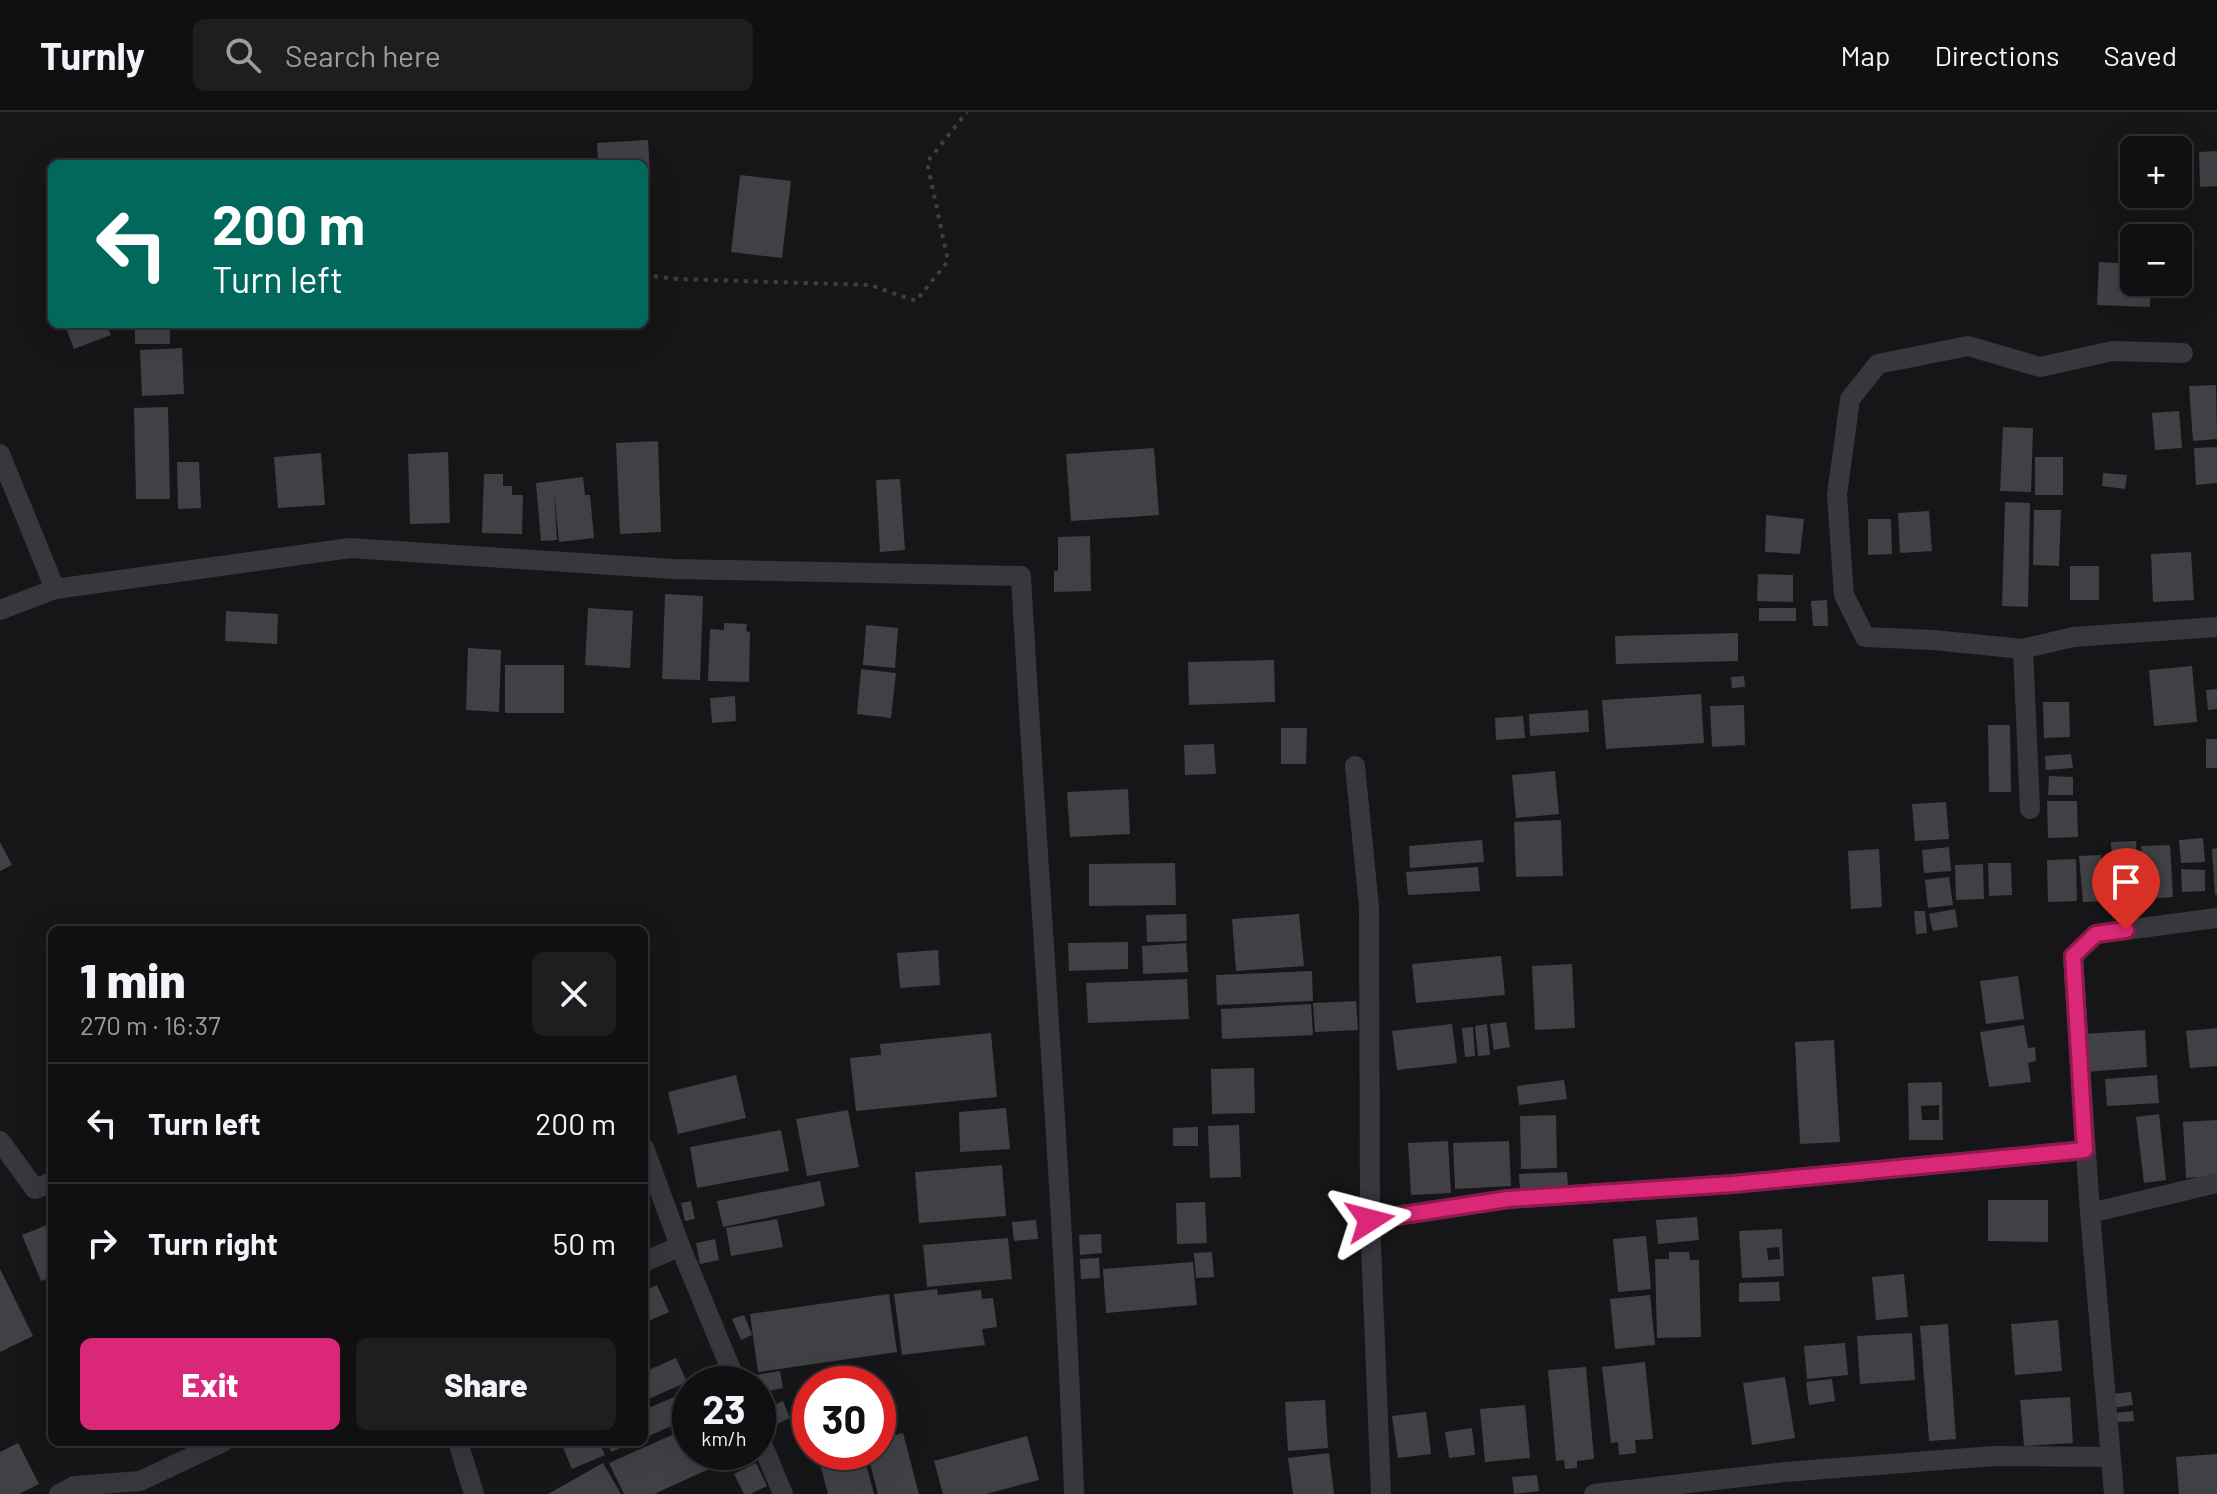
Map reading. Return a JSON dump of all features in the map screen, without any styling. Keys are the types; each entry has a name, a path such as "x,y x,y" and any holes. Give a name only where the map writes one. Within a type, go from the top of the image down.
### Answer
{"street":[{"path":"2183,353 2112,351 2040,367 1968,346 1878,364 1850,399 1837,495 1844,595 1865,637 2023,649 2073,637 2217,627"},
{"path":"0,454 55,589"},
{"path":"0,610 55,589 350,548 673,569 1021,576 1037,873 1067,1291 1074,1494"},
{"path":"2023,649 2030,809"},
{"path":"1355,766 1369,907 1370,1220 1381,1494"},
{"path":"2114,1494 2085,1150 2073,956 2096,934 2217,918"},
{"path":"0,1141 35,1189 48,1184"},
{"path":"1370,1220 1508,1199 1733,1184 2085,1150"},
{"path":"648,1159 730,1366"},
{"path":"2090,1213 2217,1183"},
{"path":"648,1260 680,1246"},
{"path":"59,1494 74,1486 142,1488 216,1446"},
{"path":"459,1446 474,1494"},
{"path":"1594,1494 1785,1472 1994,1456 2110,1457"},
{"path":"773,1470 783,1494"}],"path":[{"path":"648,275 870,285 916,301 948,261 927,162 967,112"}],"building":[{"path":"648,140 650,176 648,160 598,160 597,143"},
{"path":"2217,151 2217,186 2200,187 2199,152"},
{"path":"740,175 791,181 782,258 731,252"},
{"path":"2099,262 2120,263 2120,296 2150,296 2150,307 2097,305"},
{"path":"66,328 108,328 111,335 74,349"},
{"path":"135,328 170,328 170,344 135,344"},
{"path":"182,348 184,394 142,396 140,350"},
{"path":"2216,385 2217,439 2193,441 2189,386"},
{"path":"168,407 170,499 136,499 134,408"},
{"path":"2179,411 2182,448 2155,450 2152,413"},
{"path":"2003,427 2033,428 2031,492 2000,491"},
{"path":"658,441 661,532 620,534 616,443"},
{"path":"2217,447 2217,483 2196,485 2194,448"},
{"path":"1154,448 1159,515 1071,521 1066,454"},
{"path":"448,452 450,523 410,524 408,454"},
{"path":"321,453 325,505 278,508 274,457"},
{"path":"2035,457 2063,457 2063,495 2035,495"},
{"path":"177,462 199,462 201,508 178,509"},
{"path":"2103,473 2127,475 2125,489 2102,486"},
{"path":"484,474 503,474 503,486 512,486 512,495 523,495 522,534 482,533"},
{"path":"583,477 585,495 590,495 594,538 559,542 554,490 557,540 541,541 536,483"},
{"path":"900,479 905,550 880,552 876,480"},
{"path":"2005,502 2030,503 2028,607 2002,606"},
{"path":"2034,510 2061,510 2059,566 2033,565"},
{"path":"1929,511 1932,551 1900,553 1898,513"},
{"path":"1766,515 1804,519 1800,554 1765,552"},
{"path":"1868,519 1891,519 1892,554 1868,555"},
{"path":"1090,536 1091,591 1054,592 1054,571 1058,571 1058,537"},
{"path":"2191,552 2194,600 2153,602 2151,554"},
{"path":"2070,566 2099,566 2099,600 2070,600"},
{"path":"1758,574 1793,575 1793,602 1757,601"},
{"path":"665,594 703,596 700,680 662,679"},
{"path":"1827,600 1828,626 1813,626 1811,601"},
{"path":"588,608 633,611 630,668 585,665"},
{"path":"1759,608 1796,608 1796,621 1759,621"},
{"path":"226,611 278,614 277,644 225,641"},
{"path":"724,623 747,624 746,631 750,632 749,682 708,681 710,629 724,630"},
{"path":"866,625 898,628 895,668 863,665"},
{"path":"1738,633 1738,661 1616,664 1615,636"},
{"path":"468,648 501,650 499,712 466,710"},
{"path":"1274,660 1275,702 1189,705 1188,662"},
{"path":"505,665 564,665 564,713 505,713"},
{"path":"2192,666 2197,722 2154,726 2149,670"},
{"path":"861,669 896,673 891,718 857,714"},
{"path":"1744,676 1745,687 1732,688 1731,677"},
{"path":"2217,689 2217,709 2208,710 2206,690"},
{"path":"1701,694 1704,743 1606,749 1602,700"},
{"path":"735,696 736,721 712,723 710,698"},
{"path":"2043,702 2069,702 2070,737 2044,738"},
{"path":"1744,705 1745,745 1712,747 1710,706"},
{"path":"1588,710 1589,732 1530,736 1529,714"},
{"path":"1523,716 1525,738 1496,740 1495,718"},
{"path":"1988,725 2010,725 2011,792 1989,792"},
{"path":"1281,728 1307,728 1306,764 1281,764"},
{"path":"2206,739 2217,739 2217,768 2206,768"},
{"path":"1214,744 1216,774 1185,775 1184,745"},
{"path":"2071,754 2073,768 2046,770 2045,756"},
{"path":"1555,771 1559,814 1516,818 1512,775"},
{"path":"2049,776 2073,777 2073,795 2048,795"},
{"path":"1128,789 1130,834 1070,837 1067,792"},
{"path":"2047,801 2077,801 2078,837 2048,838"},
{"path":"1946,802 1949,839 1915,841 1912,804"},
{"path":"1561,820 1563,876 1516,877 1514,822"},
{"path":"2203,838 2205,862 2181,863 2179,840"},
{"path":"1482,840 1484,862 1410,868 1409,846"},
{"path":"2136,841 2137,860 2112,861 2111,842"},
{"path":"0,842 12,865 0,871"},
{"path":"2170,845 2173,897 2144,899 2141,846"},
{"path":"1949,847 1951,871 1924,873 1922,850"},
{"path":"2217,848 2217,895 2215,895 2212,849"},
{"path":"1879,849 1882,907 1851,909 1848,851"},
{"path":"2101,855 2105,901 2083,902 2079,856"},
{"path":"2076,859 2077,901 2048,902 2047,860"},
{"path":"1175,863 1176,905 1089,906 1089,864"},
{"path":"1988,863 2011,863 2012,895 1989,896"},
{"path":"1983,864 1984,899 1956,900 1955,865"},
{"path":"2138,866 2140,902 2109,903 2107,867"},
{"path":"1478,867 1480,891 1408,895 1406,872"},
{"path":"2181,869 2205,870 2205,891 2182,892"},
{"path":"1949,877 1953,905 1928,908 1925,880"},
{"path":"1955,909 1958,927 1933,931 1929,914"},
{"path":"1914,911 1925,911 1927,933 1916,934"},
{"path":"1186,914 1187,941 1147,942 1146,915"},
{"path":"1299,914 1304,966 1236,971 1232,919"},
{"path":"1128,942 1128,969 1069,971 1068,943"},
{"path":"1186,943 1188,972 1143,974 1142,946"},
{"path":"938,950 940,985 900,988 897,953"},
{"path":"1501,956 1505,995 1416,1003 1412,964"},
{"path":"1572,964 1575,1028 1535,1030 1532,966"},
{"path":"1312,971 1313,1001 1217,1005 1216,975"},
{"path":"2018,976 2024,1019 1986,1024 1980,981"},
{"path":"1187,979 1189,1019 1088,1023 1086,983"},
{"path":"1356,1001 1358,1030 1315,1032 1313,1003"},
{"path":"1311,1004 1313,1035 1222,1039 1221,1009"},
{"path":"1506,1022 1510,1047 1494,1050 1490,1024"},
{"path":"1452,1024 1457,1063 1397,1070 1392,1031"},
{"path":"1487,1024 1490,1055 1478,1056 1475,1026"},
{"path":"2024,1025 2028,1048 2035,1047 2036,1061 2028,1063 2031,1082 1989,1087 1980,1032"},
{"path":"1473,1027 1475,1056 1465,1057 1462,1028"},
{"path":"2217,1028 2217,1066 2190,1068 2186,1031"},
{"path":"2145,1030 2147,1067 2086,1072 2083,1034"},
{"path":"991,1033 997,1097 856,1111 850,1058 881,1055 880,1044"},
{"path":"1834,1040 1840,1142 1800,1144 1795,1042"},
{"path":"1254,1068 1255,1113 1212,1114 1211,1069"},
{"path":"736,1075 746,1118 678,1134 668,1092"},
{"path":"2157,1075 2159,1103 2107,1106 2105,1079"},
{"path":"1564,1080 1567,1099 1519,1105 1517,1086"},
{"path":"1942,1082 1943,1140 1909,1140 1908,1083","holes":["1939,1105 1939,1120 1922,1120 1921,1106"]},
{"path":"1006,1108 1010,1149 960,1152 959,1112"},
{"path":"848,1110 859,1167 807,1176 796,1119"},
{"path":"2159,1114 2166,1180 2144,1183 2136,1117"},
{"path":"1556,1115 1557,1168 1521,1169 1520,1116"},
{"path":"2217,1120 2217,1176 2186,1178 2183,1122"},
{"path":"1239,1125 1241,1177 1210,1178 1208,1126"},
{"path":"1198,1127 1198,1146 1173,1146 1173,1128"},
{"path":"781,1130 789,1171 697,1188 690,1147"},
{"path":"1448,1141 1451,1193 1411,1195 1408,1143"},
{"path":"1509,1141 1511,1186 1455,1189 1453,1143"},
{"path":"1002,1165 1006,1216 919,1223 915,1172"},
{"path":"1567,1172 1568,1187 1520,1190 1519,1174"},
{"path":"820,1181 825,1206 723,1227 717,1201"},
{"path":"1988,1200 2048,1200 2048,1242 1988,1241"},
{"path":"691,1201 695,1219 685,1221 681,1203"},
{"path":"1205,1202 1207,1243 1177,1244 1176,1203"},
{"path":"1697,1217 1699,1240 1658,1244 1656,1220"},
{"path":"777,1219 783,1247 731,1256 726,1228"},
{"path":"1036,1220 1038,1239 1014,1241 1012,1222"},
{"path":"48,1225 48,1278 41,1281 22,1235"},
{"path":"1782,1229 1784,1276 1742,1278 1739,1231","holes":["1779,1247 1780,1259 1768,1260 1767,1248"]},
{"path":"1101,1234 1102,1253 1080,1255 1079,1235"},
{"path":"1646,1236 1651,1289 1618,1292 1613,1239"},
{"path":"1008,1238 1012,1279 927,1287 923,1245"},
{"path":"715,1239 719,1260 700,1264 696,1243"},
{"path":"1212,1252 1214,1277 1196,1278 1194,1253"},
{"path":"1669,1252 1689,1252 1690,1260 1699,1260 1701,1337 1657,1338 1655,1259 1669,1259"},
{"path":"1099,1258 1100,1278 1081,1279 1080,1259"},
{"path":"1193,1262 1197,1305 1106,1313 1103,1269"},
{"path":"0,1269 33,1336 0,1352"},
{"path":"1904,1274 1908,1317 1876,1320 1872,1277"},
{"path":"1779,1282 1780,1301 1739,1302 1739,1283"},
{"path":"657,1285 669,1312 648,1321 648,1289"},
{"path":"937,1289 938,1295 981,1290 982,1299 993,1298 997,1327 982,1329 985,1345 902,1355 894,1294"},
{"path":"889,1294 897,1352 776,1369 776,1366 757,1366 750,1314"},
{"path":"1650,1295 1655,1345 1615,1349 1610,1299"},
{"path":"744,1315 752,1335 741,1340 732,1319"},
{"path":"2058,1320 2062,1371 2015,1375 2011,1324"},
{"path":"1948,1324 1956,1439 1929,1441 1920,1326"},
{"path":"1912,1333 1915,1380 1860,1384 1857,1336"},
{"path":"1845,1343 1848,1375 1807,1379 1804,1346"},
{"path":"676,1358 680,1366 672,1366 672,1389 648,1399 648,1370"},
{"path":"1645,1362 1653,1439 1635,1440 1636,1453 1619,1455 1618,1442 1611,1443 1602,1367"},
{"path":"1586,1367 1594,1459 1577,1461 1577,1468 1565,1469 1564,1460 1556,1461 1548,1370"},
{"path":"780,1371 783,1388 776,1389 776,1372"},
{"path":"1785,1377 1795,1438 1752,1445 1743,1383"},
{"path":"1832,1379 1835,1401 1809,1405 1806,1382"},
{"path":"2131,1392 2133,1405 2112,1408 2111,1394"},
{"path":"2070,1397 2073,1443 2024,1446 2020,1400"},
{"path":"672,1398 672,1426 648,1436 648,1408"},
{"path":"1325,1400 1328,1448 1288,1451 1285,1402"},
{"path":"783,1401 790,1418 776,1425 776,1404"},
{"path":"1525,1405 1530,1458 1485,1462 1480,1409"},
{"path":"2133,1411 2134,1421 2117,1422 2116,1413"},
{"path":"1426,1412 1431,1454 1398,1458 1392,1416"},
{"path":"1472,1428 1475,1455 1449,1458 1445,1432"},
{"path":"903,1433 919,1494 878,1494 872,1470 896,1470 896,1435"},
{"path":"672,1435 672,1470 707,1470 654,1494 624,1494 609,1463"},
{"path":"1027,1436 1039,1480 986,1494 943,1494 934,1461"},
{"path":"18,1443 39,1484 19,1494 0,1494 0,1452"},
{"path":"562,1446 601,1446 605,1455 572,1469"},
{"path":"609,1446 625,1446 611,1452"},
{"path":"1329,1453 1334,1494 1293,1494 1288,1458"},
{"path":"2217,1454 2217,1494 2179,1494 2176,1457"},
{"path":"603,1463 621,1494 548,1494"},
{"path":"742,1470 759,1470 767,1486 744,1494 734,1474"},
{"path":"822,1470 868,1470 874,1494 828,1494"},
{"path":"1537,1475 1539,1491 1514,1494 1512,1477"}],"route":[{"path":"1370,1220 1508,1199 1733,1184 2085,1150 2073,956 2096,934 2126,930"}]}
